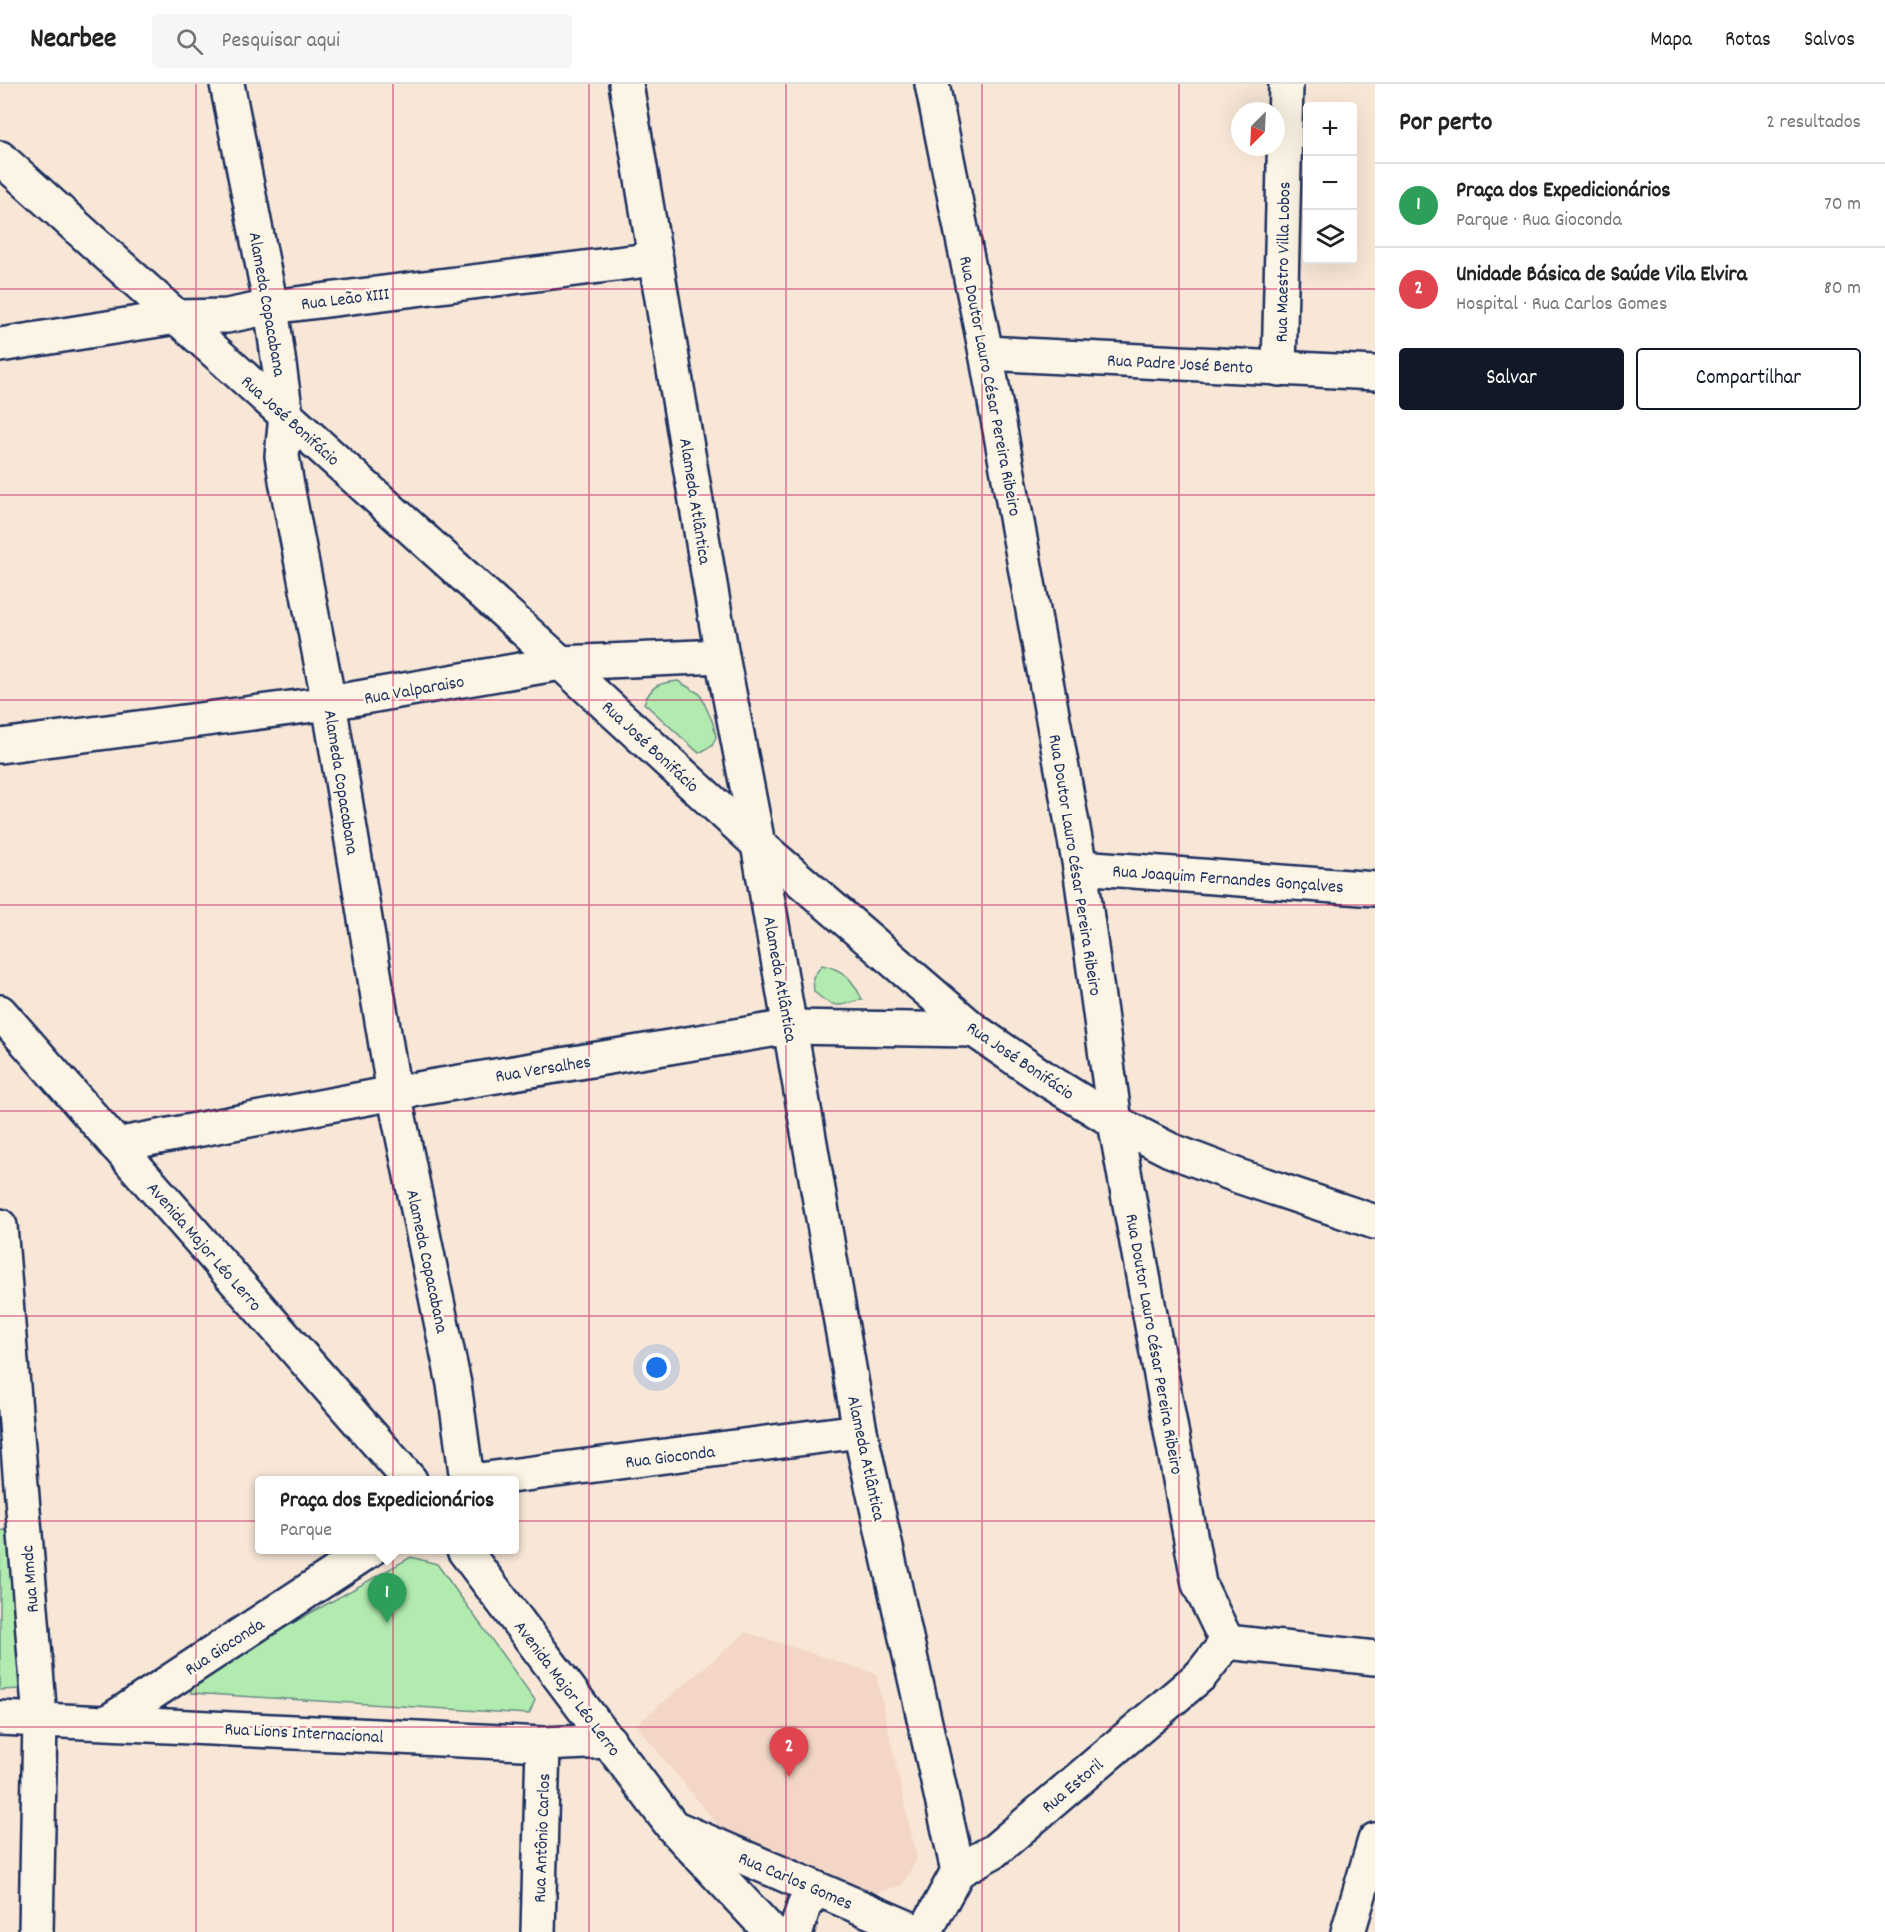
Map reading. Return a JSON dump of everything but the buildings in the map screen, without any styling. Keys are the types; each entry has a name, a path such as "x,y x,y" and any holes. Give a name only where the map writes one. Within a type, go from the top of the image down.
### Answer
{"street":[{"name":"Alameda Copacabana","path":"227,84 271,307 286,415 282,456 285,476 329,703 393,1093 454,1384 466,1476"},
{"name":"Alameda Atlântica","path":"626,84 722,656 758,844 860,1431 958,1871"},
{"name":"Rua Doutor Lauro César Pereira Ribeiro","path":"932,84 986,353 1080,867 1115,1122 1199,1584 1227,1642"},
{"name":"Rua Maestro Villa Lobos","path":"1279,369 1286,84"},
{"name":"Rua José Bonifácio","path":"0,158 561,663 758,844 974,1029 1047,1080 1115,1122 1170,1150 1241,1177 1375,1222"},
{"name":"Rua Leão XIII","path":"0,345 177,317 227,316 271,307 656,259"},
{"name":"Rua Padre José Bento","path":"986,353 1375,373"},
{"name":"Rua Valparaiso","path":"0,746 329,703 561,663 722,656"},
{"name":"Rua Joaquim Fernandes Gonçalves","path":"1080,867 1375,889"},
{"name":"Avenida Major Léo Lerro","path":"0,1012 406,1476"},
{"name":"Rua Versalhes","path":"116,1145 393,1093 789,1027 974,1029"},
{"name":"Rua Mmdc","path":"0,1226 40,1719 36,1932"},
{"name":"Rua Gioconda","path":"510,1476 860,1431"},
{"name":"Rua Gioconda","path":"108,1722 364,1554"},
{"name":"Avenida Major Léo Lerro","path":"467,1554 673,1827 771,1932"},
{"path":"1227,1642 1375,1658"},
{"name":"Rua Estoril","path":"958,1871 994,1851 1201,1675 1227,1642"},
{"name":"Rua Lions Internacional","path":"0,1718 543,1744 609,1741"},
{"name":"Rua Antônio Carlos","path":"538,1932 543,1744"},
{"name":"Rua Carlos Gomes","path":"673,1827 918,1932"},
{"path":"1348,1932 1375,1840"},
{"path":"925,1932 958,1871"},
{"path":"796,1932 804,1906 817,1889"}],"shaded area":[{"path":"746,1632 876,1674 917,1859 902,1885 877,1893 721,1829 636,1725"}],"green space":[{"path":"678,681 700,694 713,723 716,737 712,746 699,753 644,703 656,686"},
{"path":"822,965 847,976 862,999 836,1005 814,992 813,977"},
{"path":"11,1529 21,1689 0,1690 0,1531"},
{"path":"411,1557 437,1564 535,1700 529,1714 191,1693 189,1681"}],"place":[{"name":"Praça dos Expedicionários","path":"387,1623"},
{"name":"Unidade Básica de Saúde Vila Elvira","path":"789,1777"}]}
